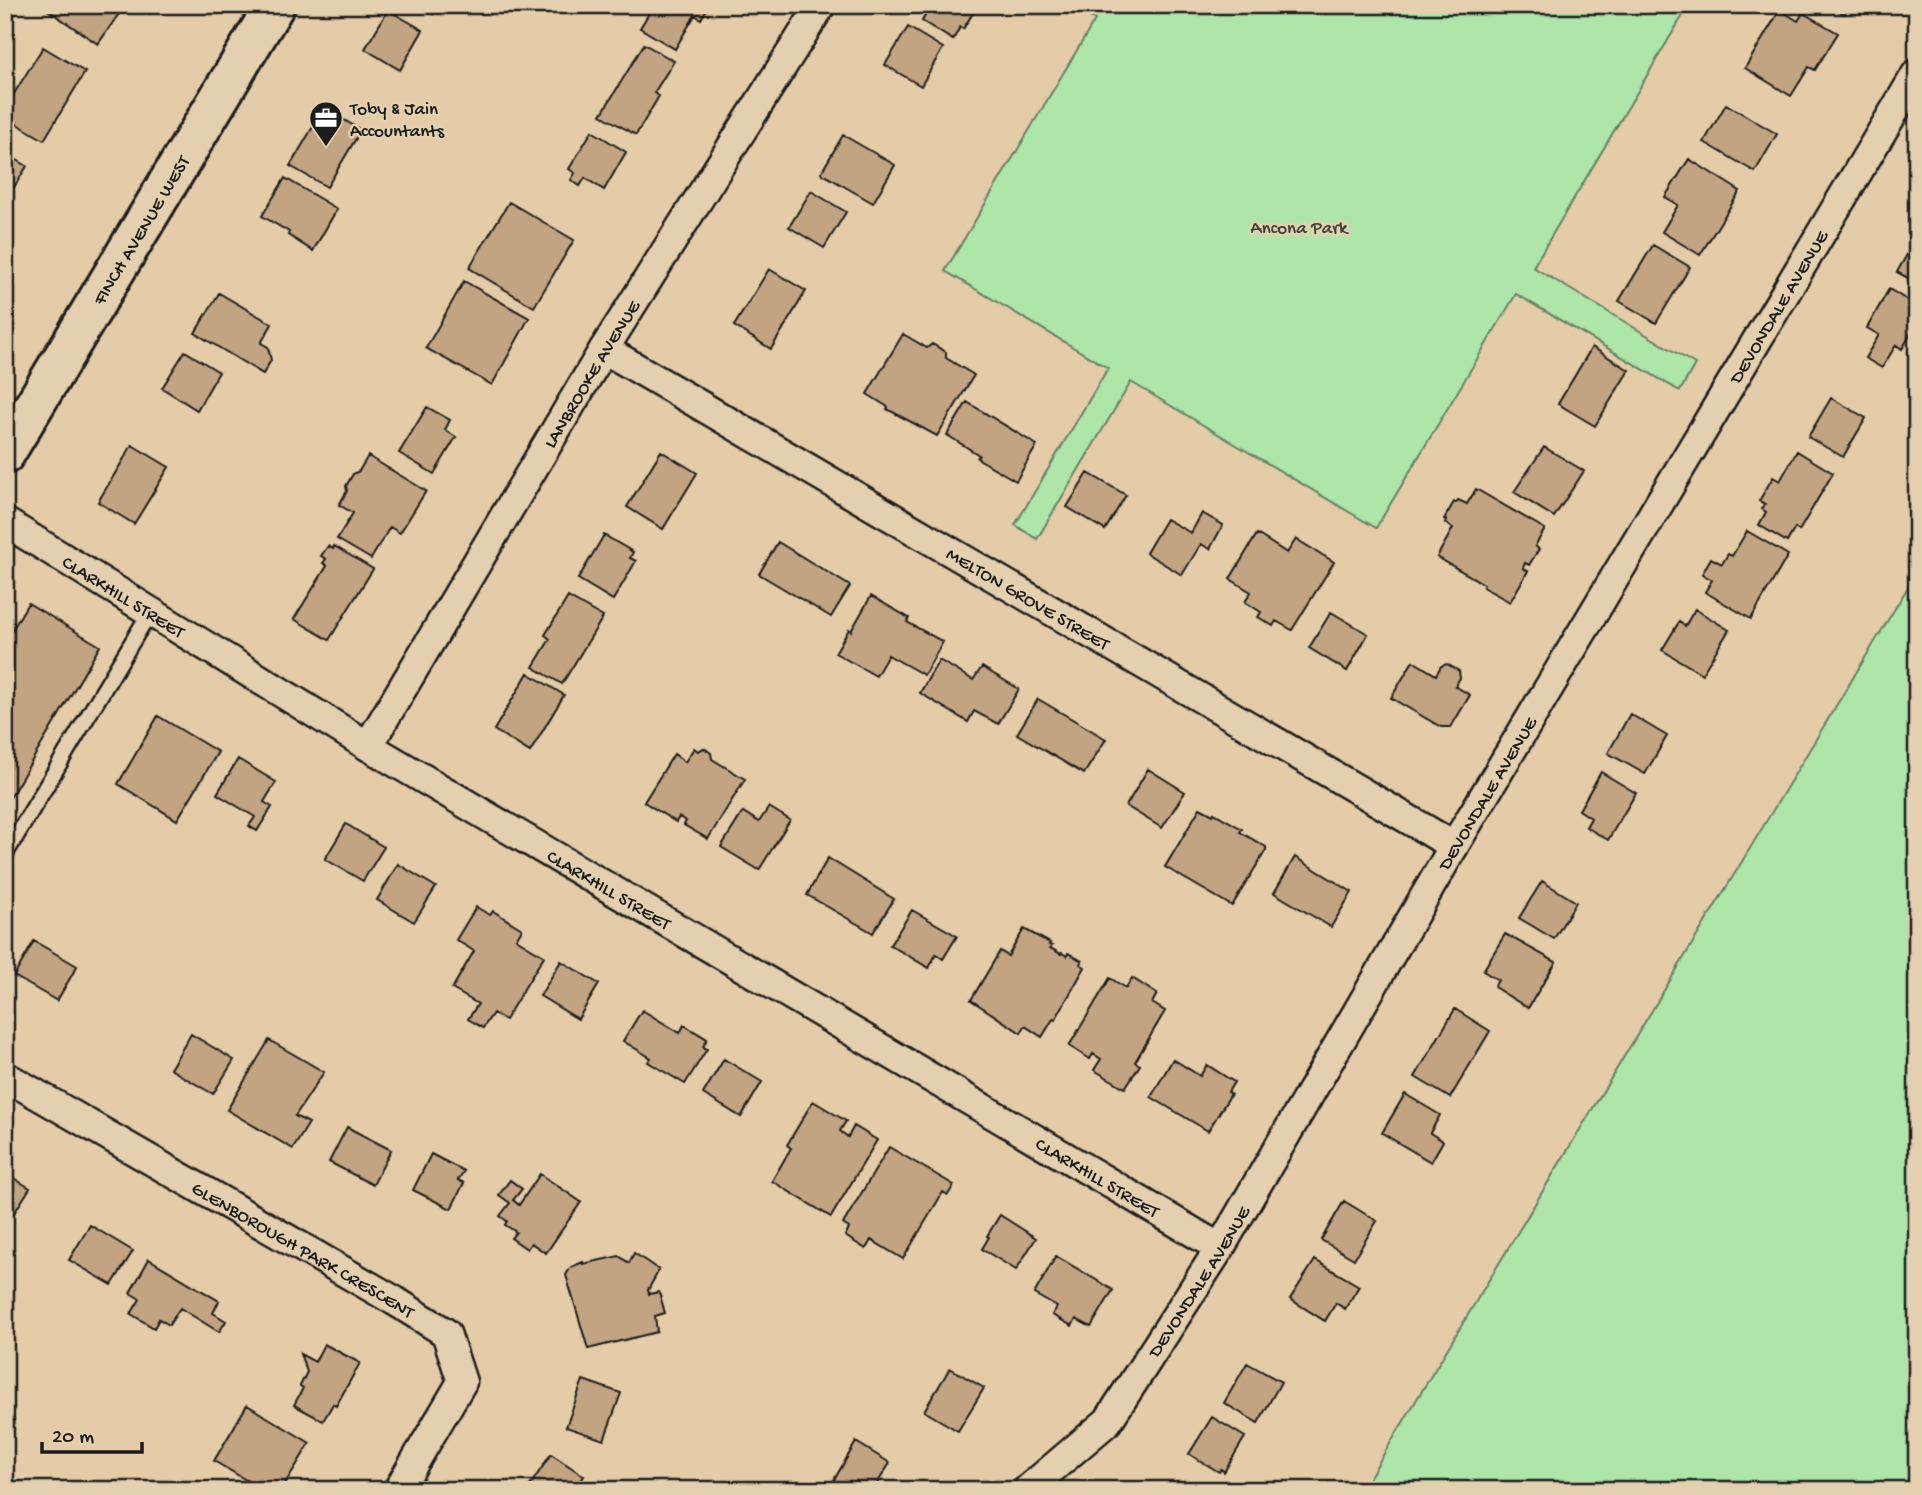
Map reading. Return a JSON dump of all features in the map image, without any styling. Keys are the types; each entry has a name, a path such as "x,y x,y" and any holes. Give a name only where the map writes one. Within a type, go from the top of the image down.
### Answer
{"main road":[{"name":"FINCH AVENUE WEST","path":"5,454 275,5"}],"street":[{"name":"LANBROOKE AVENUE","path":"368,746 604,349 821,5"},
{"name":"DEVONDALE AVENUE","path":"1027,1490 1108,1422 1220,1248 1454,846 1917,73"},
{"name":"MELTON GROVE STREET","path":"604,349 1454,846"},
{"name":"CLARKHILL STREET","path":"5,522 368,746 1220,1248"},
{"name":"GLENBOROUGH PARK CRESCENT","path":"5,1076 446,1333 463,1382 398,1490"}],"lane":[{"path":"5,855 150,612"}],"green space":[{"name":"Ancona Park","path":"1072,5 1689,5 1533,267 1695,364 1680,391 1516,294 1376,528 1131,382 1037,539 1015,525 1108,368 945,271 1095,20"},
{"path":"1917,572 1917,1490 1362,1490"}],"building":[{"path":"43,5 125,5 98,44"},
{"path":"418,5 438,5 433,14"},
{"path":"654,5 709,5 701,19 695,15 675,49 640,28"},
{"path":"927,5 978,5 953,40 922,21 929,9"},
{"path":"1830,5 1850,5 1844,14"},
{"path":"388,10 423,30 400,70 365,49"},
{"path":"1780,10 1798,21 1803,13 1838,33 1815,70 1809,67 1791,96 1745,68"},
{"path":"908,27 943,48 921,86 885,65"},
{"path":"644,44 674,61 654,93 659,96 636,135 601,115"},
{"path":"43,47 85,72 44,140 5,117 5,108"},
{"path":"1726,104 1777,134 1755,172 1704,142"},
{"name":"Toby & Jain Accountants","path":"324,108 361,130 327,187 290,166"},
{"path":"592,131 626,152 604,190 585,178 580,186 571,180 575,173 569,169"},
{"path":"843,135 895,165 873,203 821,173"},
{"path":"5,153 27,166 5,202"},
{"path":"1689,159 1740,191 1700,255 1662,232 1678,205 1665,197"},
{"path":"285,178 337,209 313,251 262,216"},
{"path":"811,191 846,212 824,248 789,227"},
{"path":"509,202 574,240 534,307 469,268"},
{"path":"1917,237 1917,283 1897,272"},
{"path":"1653,245 1690,267 1656,323 1619,301"},
{"path":"769,269 806,291 771,349 734,326"},
{"path":"464,281 529,318 492,385 426,348"},
{"path":"1889,289 1917,306 1917,323 1902,349 1896,345 1882,368 1865,358 1879,335 1867,328"},
{"path":"219,293 272,324 261,343 268,347 271,360 263,374 195,333"},
{"path":"903,334 927,348 932,344 946,352 946,358 974,375 937,436 887,409 888,407 867,394"},
{"path":"1592,347 1629,370 1595,426 1558,404"},
{"path":"185,351 219,372 197,410 162,388"},
{"path":"1831,398 1866,418 1843,457 1808,437"},
{"path":"967,402 1037,445 1016,481 977,458 979,455 947,435"},
{"path":"427,407 450,420 445,430 456,437 434,474 399,453"},
{"path":"132,445 169,467 134,524 98,502"},
{"path":"1544,447 1584,471 1554,517 1514,492"},
{"path":"661,451 697,473 663,529 627,507"},
{"path":"1797,451 1833,473 1799,531 1795,528 1787,542 1759,525 1766,512 1762,509 1765,504 1759,501 1773,477 1780,481"},
{"path":"368,456 426,491 400,533 390,527 371,559 337,539 353,513 339,505 347,491 346,486"},
{"path":"1088,473 1126,495 1105,530 1067,507"},
{"path":"1476,489 1545,529 1535,546 1539,549 1529,565 1525,563 1523,568 1528,571 1510,602 1437,557 1453,528 1445,523 1444,519 1454,502 1458,500 1467,504"},
{"path":"1202,513 1223,525 1210,549 1201,544 1182,575 1146,553 1166,519 1191,533"},
{"path":"1747,531 1788,555 1751,619 1705,592 1712,580 1702,574 1711,558 1722,564 1728,554 1732,556"},
{"path":"1257,534 1287,553 1296,539 1334,562 1292,630 1276,621 1273,626 1258,617 1261,612 1245,602 1251,592 1230,579"},
{"path":"604,535 633,552 630,558 636,561 613,600 578,579"},
{"path":"778,542 850,586 831,617 759,574"},
{"path":"328,546 333,549 334,546 373,569 329,640 294,619 327,566 323,563 326,559 321,556"},
{"path":"871,596 909,618 907,622 943,642 924,675 888,655 876,676 835,653"},
{"path":"568,597 603,617 562,684 533,667 550,639 545,635"},
{"path":"28,603 100,646 5,806 5,642"},
{"path":"1695,609 1729,630 1702,674 1662,650 1679,622 1685,626"},
{"path":"1331,612 1368,634 1347,671 1309,648"},
{"path":"939,660 973,680 982,667 1019,689 998,724 974,711 968,722 920,693"},
{"path":"1413,661 1436,675 1441,666 1447,664 1459,671 1460,678 1455,686 1470,695 1451,727 1441,727 1391,698"},
{"path":"528,673 564,695 530,752 494,730"},
{"path":"1038,699 1106,739 1084,774 1017,734"},
{"path":"1630,714 1667,736 1645,774 1608,753"},
{"path":"158,716 218,752 177,820 118,784"},
{"path":"694,748 698,751 704,748 711,753 712,759 745,779 708,839 684,825 686,821 679,817 676,822 644,802 674,754 685,762"},
{"path":"238,759 276,782 264,802 272,807 257,831 249,826 255,817 217,794"},
{"path":"1148,769 1185,792 1162,828 1126,806"},
{"path":"1601,772 1636,793 1608,840 1586,827 1591,818 1579,810"},
{"path":"769,807 790,820 759,870 721,847 743,812 759,822"},
{"path":"1200,808 1242,829 1240,832 1266,847 1232,906 1165,867"},
{"path":"346,824 384,847 363,881 325,859"},
{"path":"1295,857 1352,892 1331,927 1274,893"},
{"path":"828,858 894,899 873,933 807,895"},
{"path":"398,864 436,887 414,922 377,900"},
{"path":"1542,881 1576,902 1554,939 1519,918"},
{"path":"476,907 490,915 493,911 522,929 516,939 544,956 505,1020 493,1013 483,1028 468,1019 478,1004 452,989 474,951 456,940"},
{"path":"912,910 957,936 943,959 936,954 929,968 890,945"},
{"path":"1024,929 1050,943 1050,948 1067,956 1068,953 1082,961 1080,964 1085,967 1055,1020 1053,1019 1042,1037 1025,1026 1021,1033 971,1000 1000,951 1008,956"},
{"path":"1505,934 1556,962 1528,1008 1494,987 1498,980 1483,971"},
{"path":"34,941 77,966 57,1001 14,976"},
{"path":"561,961 599,984 578,1019 540,996"},
{"path":"1110,978 1126,988 1132,978 1157,994 1152,1003 1165,1011 1135,1062 1140,1065 1125,1088 1094,1070 1101,1059 1093,1054 1090,1059 1069,1046"},
{"path":"1455,1009 1490,1031 1450,1098 1415,1077"},
{"path":"642,1010 680,1033 684,1025 707,1039 703,1047 707,1049 685,1084 648,1062 651,1058 623,1041"},
{"path":"191,1034 234,1060 213,1094 170,1069"},
{"path":"269,1040 324,1072 295,1116 309,1123 293,1149 227,1110"},
{"path":"724,1059 762,1082 741,1117 703,1094"},
{"path":"1173,1059 1200,1076 1207,1065 1234,1082 1228,1092 1231,1094 1208,1131 1151,1097"},
{"path":"1405,1094 1440,1115 1430,1133 1443,1141 1431,1162 1382,1133"},
{"path":"813,1101 846,1121 840,1131 848,1137 854,1126 877,1140 831,1217 772,1181 791,1148 787,1145"},
{"path":"347,1127 391,1150 373,1185 329,1162"},
{"path":"889,1147 954,1185 948,1195 943,1192 903,1259 871,1240 866,1249 845,1236 849,1228 843,1224"},
{"path":"431,1154 464,1171 458,1180 464,1183 451,1209 413,1190"},
{"path":"5,1173 30,1188 9,1221 5,1219"},
{"path":"540,1174 581,1202 546,1253 531,1243 527,1249 511,1238 516,1232 505,1225 507,1221 500,1216 510,1203 499,1195 510,1180 522,1189 513,1200 519,1205"},
{"path":"1344,1201 1377,1221 1354,1259 1321,1240"},
{"path":"1000,1215 1036,1238 1016,1270 982,1249"},
{"path":"90,1225 133,1251 112,1285 69,1260"},
{"path":"634,1253 659,1270 648,1290 649,1294 659,1292 665,1313 655,1316 657,1332 588,1349 566,1275 571,1267 583,1262 619,1256 629,1263"},
{"path":"1056,1256 1113,1290 1091,1327 1076,1319 1072,1326 1052,1315 1057,1307 1034,1294"},
{"path":"149,1259 219,1301 213,1313 226,1321 219,1332 180,1308 169,1325 159,1319 154,1328 131,1314 140,1299 130,1293"},
{"path":"1315,1260 1359,1286 1345,1309 1336,1303 1325,1321 1290,1299"},
{"path":"324,1344 360,1363 336,1406 333,1404 323,1421 294,1405 303,1388 300,1386 307,1372 300,1354 315,1362"},
{"path":"1247,1363 1281,1382 1258,1423 1224,1403"},
{"path":"950,1368 984,1388 958,1431 924,1411"},
{"path":"583,1380 621,1393 604,1440 566,1427"},
{"path":"247,1405 310,1443 281,1490 263,1490 214,1461"},
{"path":"1212,1417 1245,1437 1224,1472 1221,1469 1219,1472 1189,1454"},
{"path":"856,1442 890,1463 873,1490 835,1490 830,1487"},
{"path":"551,1454 584,1476 574,1490 527,1490"}],"place":[{"name":"Toby & Jain Accountants","path":"326,148"}]}
